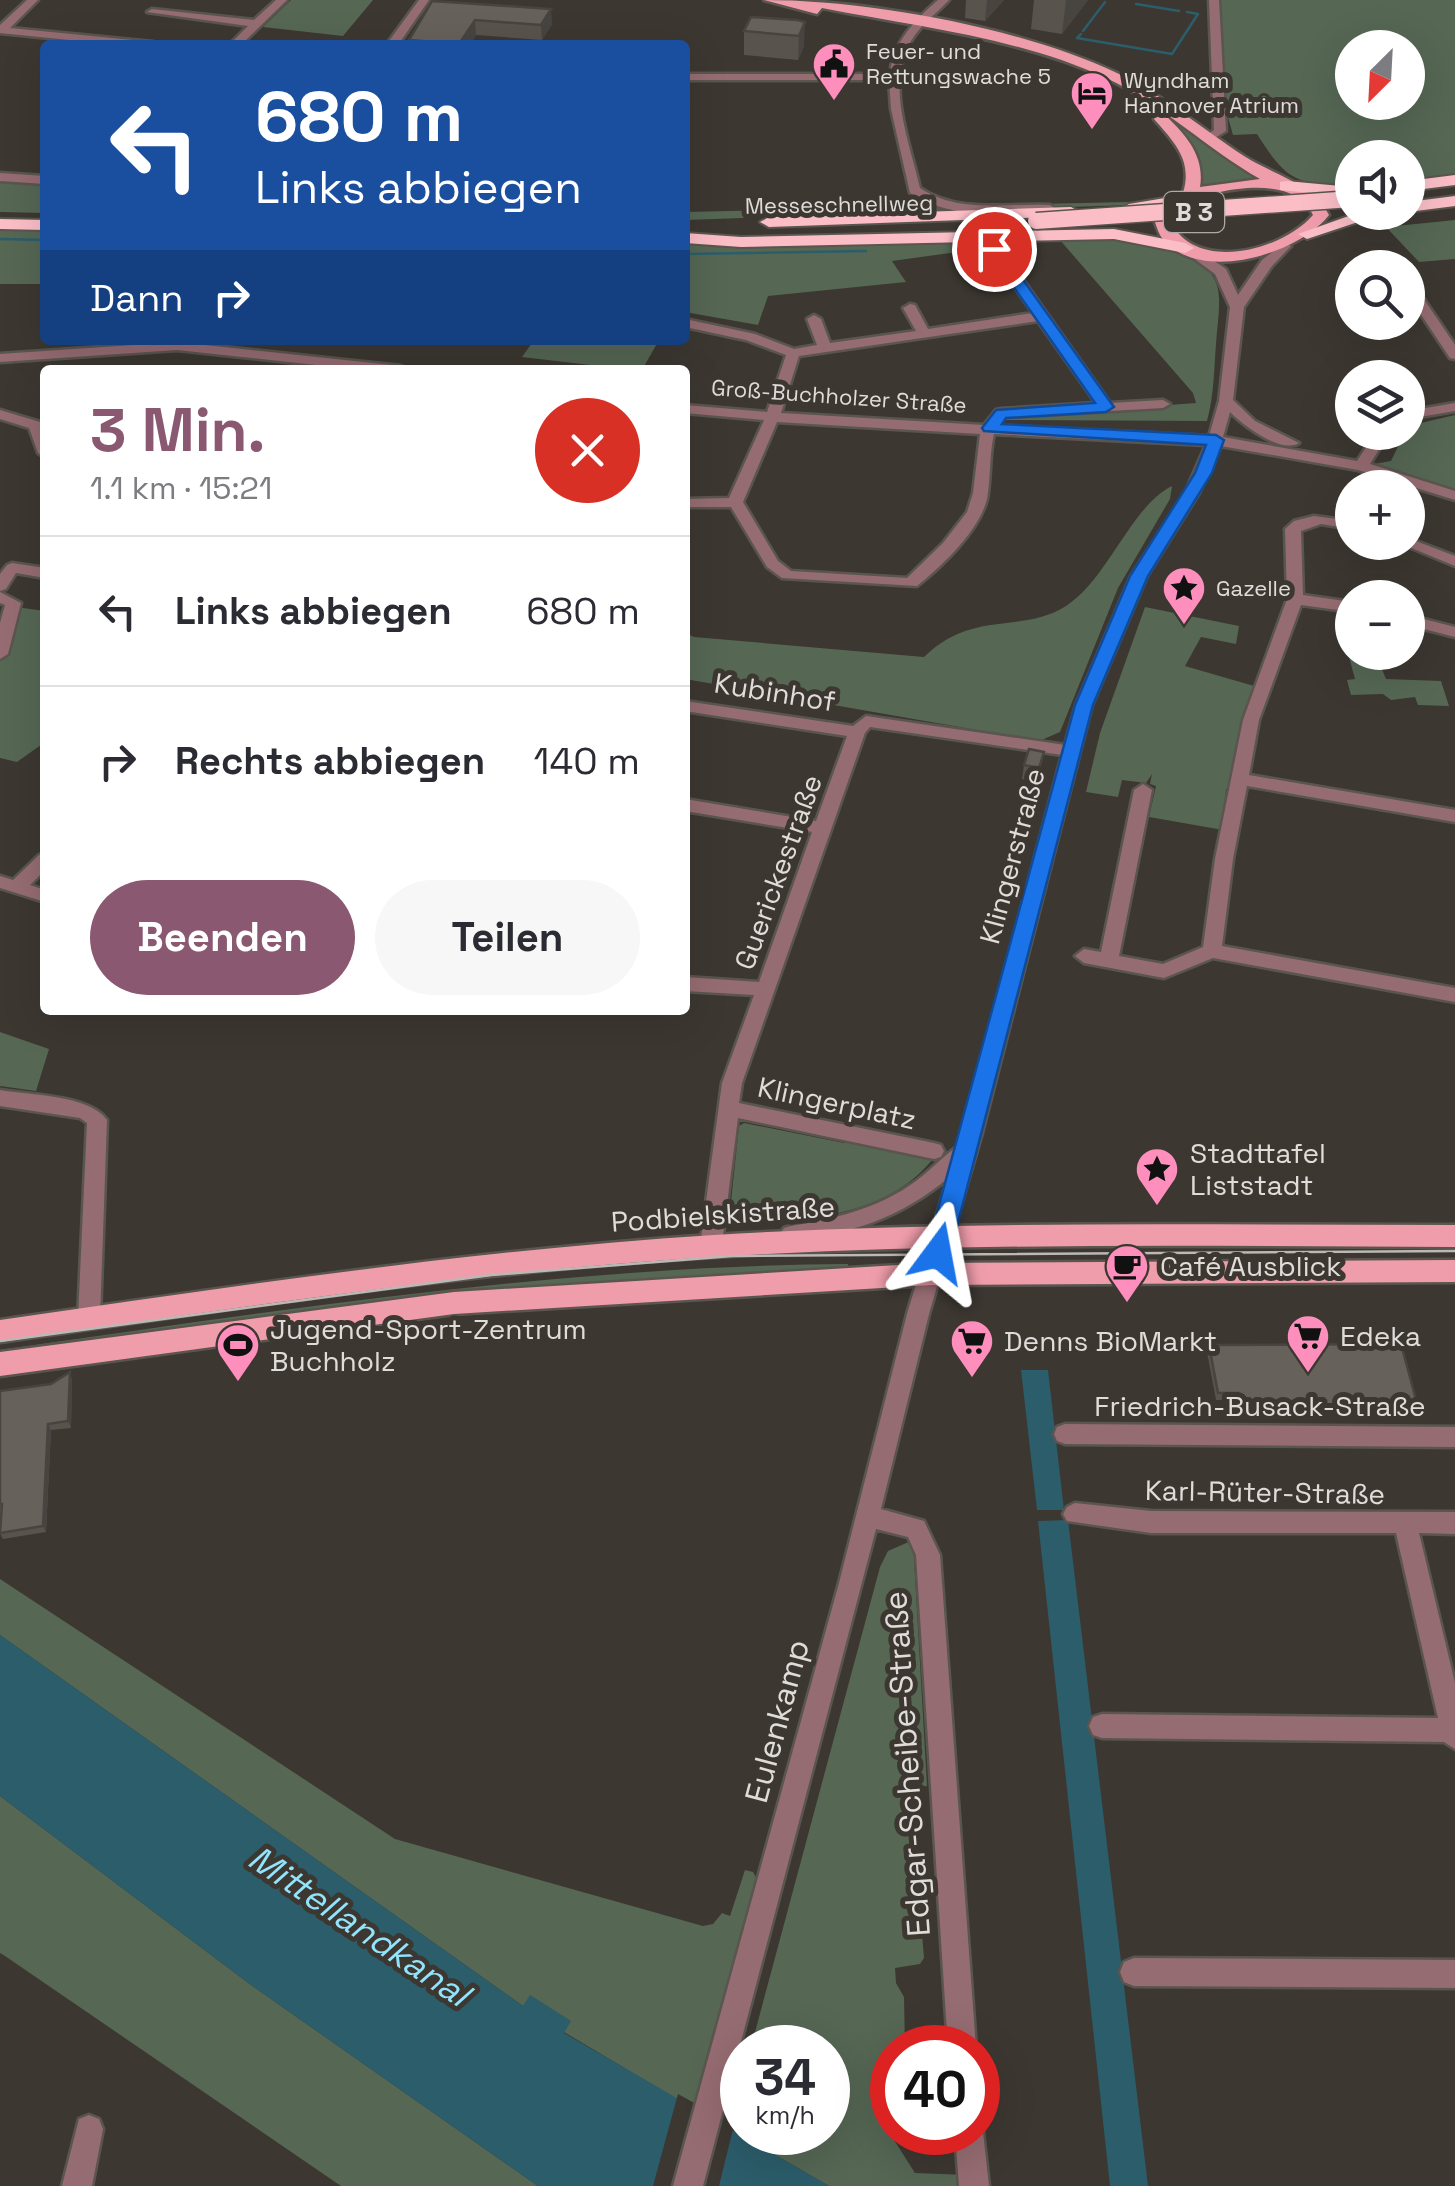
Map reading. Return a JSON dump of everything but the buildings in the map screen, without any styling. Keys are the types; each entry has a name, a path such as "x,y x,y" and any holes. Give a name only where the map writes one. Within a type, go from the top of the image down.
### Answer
{"highway":[{"path":"1425,188 1455,184"},
{"path":"1286,186 1335,190"},
{"path":"690,232 1075,212 1183,198"},
{"name":"Messeschnellweg","path":"690,232 1036,221 1335,200"},
{"path":"1425,205 1455,201"},
{"path":"0,220 40,222"},
{"path":"1308,234 1335,226"},
{"path":"690,233 741,242 1114,234 1185,248"}],"main road":[{"path":"770,0 920,26 1050,60 1133,98 1169,127 1189,152 1196,171 1183,198"},
{"path":"801,0 1056,54 1098,70 1154,99 1248,168 1286,186 1318,206 1321,216 1308,234 1285,246 1229,256 1185,248 1165,232 1161,223 1161,216 1183,198 1230,184 1286,186"},
{"name":"Podbielskistraße","path":"0,1331 392,1276 711,1246 942,1236 1455,1236"},
{"path":"0,1364 454,1303 932,1274 1455,1271"}],"street":[{"path":"0,30 33,0"},
{"path":"141,22 164,0"},
{"path":"240,40 282,0"},
{"path":"396,40 424,0"},
{"path":"944,0 940,12 898,48 902,53 893,77 914,190 939,205 1075,212"},
{"path":"1207,138 1220,131 1214,0"},
{"path":"152,12 257,24"},
{"path":"0,30 100,40"},
{"path":"122,40 131,32"},
{"path":"690,77 893,77"},
{"path":"0,178 40,180"},
{"name":"Klingerstraße","path":"932,1274 1070,752 1116,622 1139,576 1203,473 1216,440 1226,401 1237,307 1268,262 1285,246"},
{"path":"1185,248 1221,272 1237,307"},
{"path":"994,249 1106,407"},
{"path":"910,308 924,334"},
{"path":"1425,311 1455,355"},
{"path":"690,324 750,337 794,353 1042,316"},
{"path":"814,320 824,348"},
{"path":"1437,329 1455,328"},
{"path":"0,358 155,345"},
{"path":"195,345 360,365"},
{"path":"735,502 772,418 794,353"},
{"path":"1226,401 1250,424 1321,456 1455,496"},
{"name":"Groß-Buchholzer Straße","path":"990,428 1001,413 1163,404"},
{"path":"1425,412 1455,407"},
{"name":"Groß-Buchholzer Straße","path":"690,409 772,418 1216,440 1321,456"},
{"path":"0,414 36,426 40,438"},
{"path":"690,503 735,502 744,510 778,573 911,583 977,506 990,428"},
{"path":"1361,466 1371,450"},
{"path":"1212,951 1238,778 1264,678 1294,600 1292,534 1296,525 1313,520 1335,523"},
{"path":"1425,550 1455,561"},
{"path":"0,586 12,568 40,572"},
{"path":"0,596 13,603 0,654"},
{"path":"1294,600 1335,604"},
{"path":"1425,624 1455,632"},
{"name":"Kubinhof","path":"690,707 857,732"},
{"path":"857,732 866,721 1070,752"},
{"name":"Guerickestraße","path":"711,1246 732,1083 857,732"},
{"path":"1238,778 1455,816"},
{"path":"1109,960 1143,790"},
{"path":"690,806 822,828"},
{"path":"8,884 40,862"},
{"path":"8,884 40,894"},
{"path":"1084,956 1164,970 1212,951 1455,996"},
{"path":"690,984 765,988"},
{"path":"0,1098 85,1111 97,1120 89,1318"},
{"name":"Klingerplatz","path":"728,1108 934,1151"},
{"path":"711,1246 843,1226 870,1218 916,1195 964,1150"},
{"name":"Eulenkamp","path":"688,2186 932,1274"},
{"name":"Friedrich-Busack-Straße","path":"1065,1434 1455,1437"},
{"name":"Karl-Rüter-Straße","path":"1074,1514 1151,1522 1455,1523"},
{"name":"Edgar-Scheibe-Straße","path":"868,1516 916,1529 928,1555 960,2025"},
{"path":"1102,1726 1454,1732 1404,1524"},
{"path":"1134,1972 1455,1974"},
{"path":"78,2186 89,2129"},
{"path":"971,2155 974,2186"}],"green space":[{"path":"291,0 373,0 343,36 263,27"},
{"path":"1220,0 1455,0 1455,176 1425,179 1425,140 1335,140 1335,184 1318,184 1285,171 1257,134 1233,135 1227,114"},
{"path":"942,32 992,41 1086,67 1137,91 1223,157 1261,178 1202,187 1196,152 1175,122 1142,98 1058,61"},
{"path":"0,177 40,180 40,213 0,212"},
{"path":"1128,202 1131,205 690,220 690,212"},
{"path":"1455,220 1455,259 1425,262 1425,250 1408,250 1389,230 1425,230 1425,223"},
{"path":"0,228 40,230 40,284 0,284"},
{"path":"1104,238 1170,249 1201,264 1212,275 1218,289 1219,309 1207,421 1004,420 1196,403 1193,393 1059,239"},
{"path":"972,241 972,250 892,261 906,282 768,296 758,325 690,313 690,245"},
{"path":"530,345 656,345 645,365 590,365 522,357"},
{"path":"1455,415 1455,496 1425,486 1425,470 1375,470 1363,466 1391,461 1396,450 1425,450 1425,422"},
{"path":"1172,486 1170,499 1118,588 1060,732 1039,741 690,680 690,635 924,657 960,633 1050,614 1066,606 1095,579 1157,496"},
{"path":"8,606 40,610 40,746 17,762 0,758 0,642"},
{"path":"1145,607 1239,626 1236,644 1201,637 1185,666 1254,686 1231,789 1226,789 1223,830 1149,817 1156,786 1150,784 1152,774 1146,783 1122,780 1118,797 1086,792 1100,733"},
{"path":"1353,670 1382,670 1386,679 1441,681 1449,706 1418,705 1415,697 1391,700 1383,694 1351,695 1347,680 1355,679"},
{"path":"0,1032 49,1049 36,1091 0,1086"},
{"path":"744,1123 935,1156 894,1192 869,1204 813,1218 729,1220 739,1126"},
{"path":"848,1264 848,1268 637,1281 0,1357 0,1350 422,1293 635,1273"},
{"path":"913,1540 927,1786 910,1788 924,1958 920,1964 895,1968 896,1983 904,1997 905,2025 870,2025 870,2155 904,2155 915,2173 967,2175 968,2186 829,2186 775,2155 850,2155 850,2025 757,2025 880,1567 888,1551"},
{"path":"0,1579 395,1839 703,1926 713,1924 722,1913 730,1916 745,1870 753,1872 757,1879 695,2110 564,2032 570,2021 531,1996 523,2006 0,1635"},
{"path":"0,1796 251,1985 538,2186 341,2186 0,1953"}],"water":[{"path":"1021,1370 1048,1370 1064,1510 1037,1510"},
{"path":"1068,1520 1148,2186 1110,2186 1038,1521"},
{"name":"Mittellandkanal","path":"0,1635 523,2006 530,1995 571,2021 564,2033 720,2123 720,2155 775,2155 829,2186 538,2186 251,1985 0,1796"}],"pier":[{"path":"678,2094 720,2117 720,2155 727,2155 719,2186 653,2186"}],"waterway":[{"path":"1083,31 1105,2"},
{"path":"1136,4 1179,11"},
{"path":"1081,34 1077,38 1172,54 1198,14 1187,12"},
{"path":"0,239 40,240"},
{"path":"690,254 866,251"}],"tram line":[{"path":"0,1341 491,1275 732,1256 1455,1251"}],"place":[{"name":"Feuer- und Rettungswache 5","path":"834,102"},
{"name":"Wyndham Hannover Atrium","path":"1092,131"},
{"name":"Gazelle","path":"1184,626"},
{"name":"Stadttafel Liststadt","path":"1157,1207"},
{"name":"Café Ausblick","path":"1127,1304"},
{"name":"Edeka","path":"1308,1374"},
{"name":"Denns BioMarkt","path":"972,1379"},
{"name":"Jugend-Sport-Zentrum Buchholz","path":"238,1383"}],"route":[{"path":"938,1253 1084,705 1099,662 1139,576 1192,493 1216,440 990,428 1001,413 1106,407 994,249"}]}
